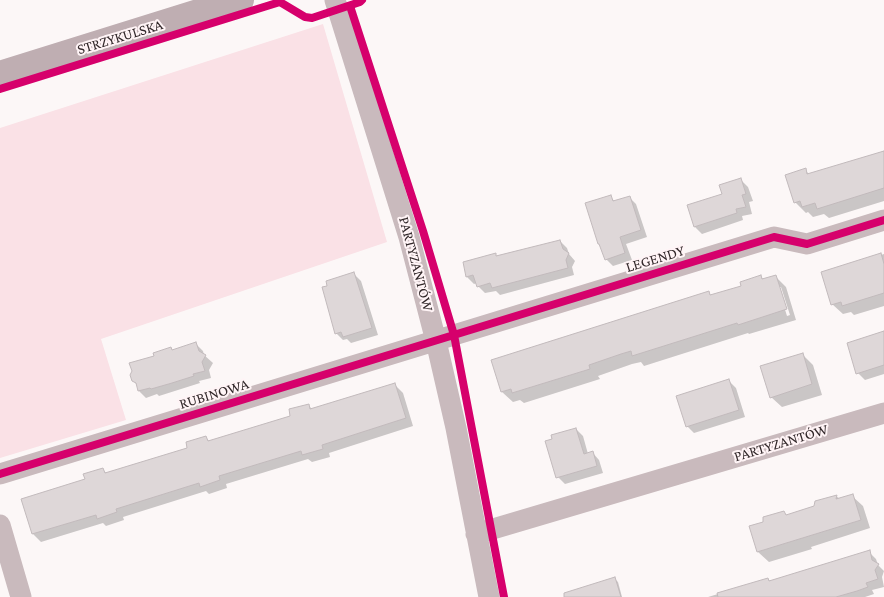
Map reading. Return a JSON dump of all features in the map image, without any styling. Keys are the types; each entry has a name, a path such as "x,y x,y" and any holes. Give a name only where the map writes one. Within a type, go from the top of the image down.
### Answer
{"street":[{"name":"STRZYKULSKA","path":"0,74 240,0"},
{"name":"PARTYZANTÓW","path":"335,0 409,237 436,341 456,428 489,597"},
{"name":"LEGENDY","path":"436,341 774,237 807,244 884,220"},
{"name":"RUBINOWA","path":"0,474 436,341"},
{"name":"PARTYZANTÓW","path":"476,534 884,413"},
{"path":"0,525 21,597"}],"shaded area":[{"path":"323,24 387,242 101,339 126,420 0,458 0,128"}],"building":[{"path":"884,151 884,188 817,209 815,203 802,207 800,201 794,203 785,175 806,168 807,174"},
{"path":"741,178 746,194 742,195 746,207 736,209 737,213 694,227 687,205 722,194 719,185"},
{"path":"611,195 613,201 630,196 641,230 620,237 625,253 605,260 585,203"},
{"path":"560,240 563,249 569,253 566,260 568,268 492,288 490,283 477,287 473,275 466,277 463,262"},
{"path":"881,253 884,264 884,293 842,306 841,302 831,305 821,272"},
{"path":"354,272 372,328 343,337 341,332 335,334 322,287 327,286 326,281"},
{"path":"761,275 762,279 776,275 787,309 632,356 631,351 621,354 589,365 590,369 512,393 511,389 501,392 491,360 709,291 710,295 741,286 740,282"},
{"path":"884,331 884,365 856,374 847,343"},
{"path":"196,342 199,351 206,355 202,362 205,371 172,383 138,391 136,383 132,381 130,375 132,371 129,363 154,356 153,353 171,347 172,350"},
{"path":"803,353 812,384 770,398 760,366"},
{"path":"729,379 739,410 686,427 676,396"},
{"path":"395,383 406,418 322,445 323,449 302,455 301,451 219,476 220,480 200,487 199,483 116,509 117,512 97,519 96,515 32,534 21,499 85,479 83,474 103,468 105,473 187,448 186,442 206,436 208,441 290,416 289,409 309,404 310,409"},
{"path":"576,428 584,454 593,451 597,466 556,478 545,441 552,439 551,435"},
{"path":"853,494 861,520 757,552 749,526 763,522 763,517 784,511 786,515 814,506 815,501 837,495 836,499"},
{"path":"870,550 872,560 879,564 875,570 878,579 866,583 868,587 857,591 836,597 718,597 717,593 768,578 769,581"},
{"path":"615,577 621,597 564,597 564,593"}],"cycle path":[{"path":"0,89 280,2 305,17 312,18 362,0"},
{"path":"350,6 423,231 454,335 504,597"},
{"path":"0,474 774,237 807,244 884,220"}]}
